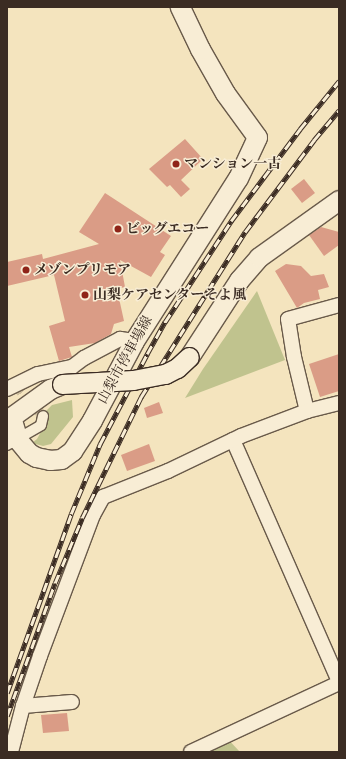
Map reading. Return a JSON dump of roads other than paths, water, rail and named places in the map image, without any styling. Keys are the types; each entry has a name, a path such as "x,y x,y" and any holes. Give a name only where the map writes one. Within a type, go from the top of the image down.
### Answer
{"main road":[{"name":"山梨市停車場線","path":"9,418 12,443 28,453 42,459 50,460 66,456 82,438 134,341 238,178 257,137 203,55 180,7"},
{"path":"9,418 50,389 62,384 133,380 165,374 177,368 189,357 239,280 260,257 339,200"}],"street":[{"path":"307,411 294,357 288,319 339,305"},
{"path":"7,389 38,374 72,367 84,358 120,339 134,341"},
{"path":"11,752 23,706 93,515 103,497 168,471 233,440 307,411 339,403"},
{"path":"12,443 41,425 43,416"},
{"path":"191,752 339,682 233,440"},
{"path":"23,706 72,702"}],"tunnel":[{"path":"15,385 43,416"}],"railway":[{"path":"7,693 71,514 100,444 147,354 165,322 231,221 300,129 339,81"},
{"path":"7,716 55,583 82,518 141,397 245,232 314,140 339,110"}],"place":[{"name":"マンション一古","path":"176,164"},
{"name":"ビッグエコー","path":"118,229"},
{"name":"メゾンプリモア","path":"26,270"},
{"name":"山梨ケアセンターそよ風","path":"85,295"}]}
